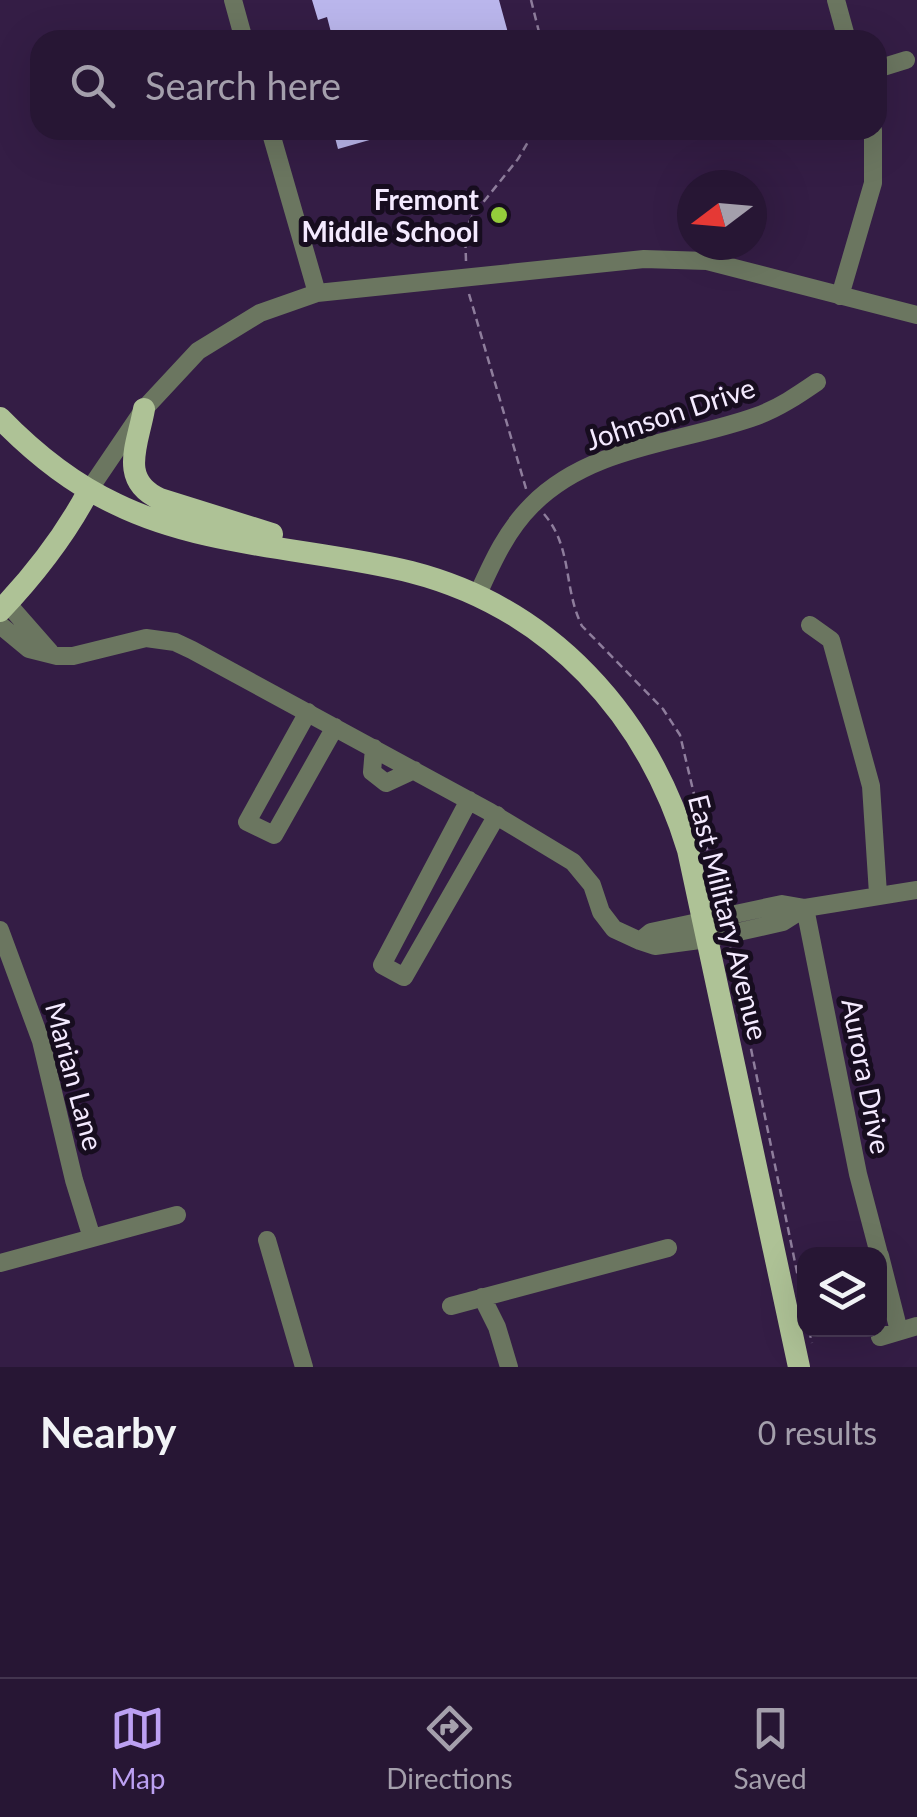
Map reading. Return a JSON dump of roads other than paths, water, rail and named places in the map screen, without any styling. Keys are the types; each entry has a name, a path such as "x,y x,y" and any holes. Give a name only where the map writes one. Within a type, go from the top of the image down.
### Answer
{"main road":[{"path":"144,409 134,461 143,490 160,499 264,531 311,552"},
{"name":"East Military Avenue","path":"0,418 26,443 89,490 118,505 176,526 412,572 476,596 527,624 578,665 628,723 669,792 688,850 799,1367"},
{"path":"2,613 69,529 89,490"}],"street":[{"path":"232,0 241,30"},
{"path":"836,0 844,30"},
{"path":"887,66 906,60"},
{"path":"273,140 317,293"},
{"path":"840,296 872,183 873,140"},
{"path":"89,490 144,409 185,362 220,334 260,312 317,293 644,259 707,261 917,315"},
{"name":"Johnson Drive","path":"476,596 513,526 534,503 566,479 610,458 758,416 795,398 816,382"},
{"path":"2,613 50,652 73,656 146,638 175,642 469,800 573,862 592,885 601,912 614,929 654,946 706,930 783,922 805,908 917,890"},
{"path":"810,625 831,640 871,786 878,894"},
{"path":"308,712 247,822 274,835 335,727"},
{"path":"469,800 382,965 404,977 497,816"},
{"name":"Aurora Drive","path":"805,908 858,1174 877,1247"},
{"name":"Marian Lane","path":"0,930 41,1041 92,1238"},
{"path":"0,1263 177,1215"},
{"path":"267,1240 304,1367"},
{"path":"452,1306 668,1248"},
{"name":"Aurora Drive","path":"887,1275 908,1329"},
{"path":"482,1298 497,1328 508,1367"}],"place":[{"name":"Fremont Middle School","path":"499,215"}]}
